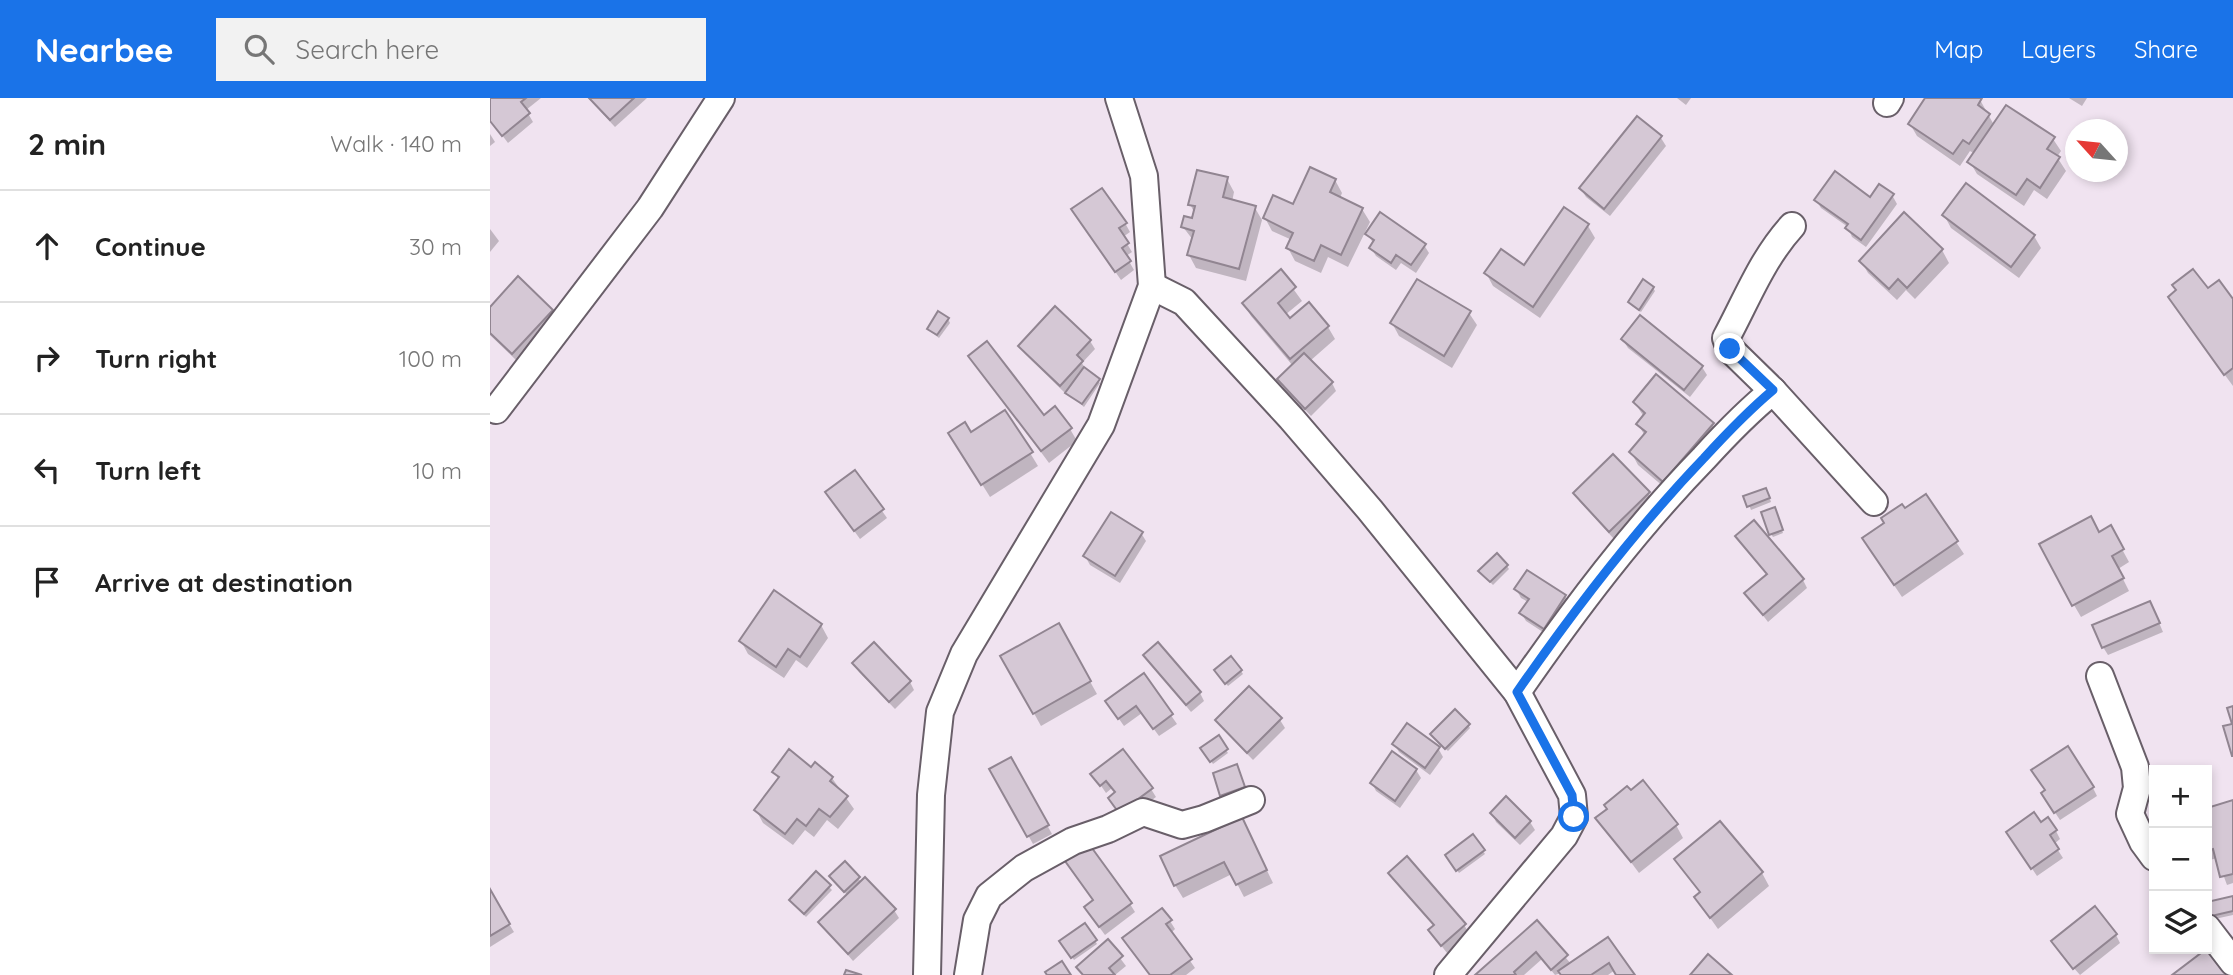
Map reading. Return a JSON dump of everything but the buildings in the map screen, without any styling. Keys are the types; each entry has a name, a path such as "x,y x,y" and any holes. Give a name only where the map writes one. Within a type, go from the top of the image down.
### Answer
{"street":[{"path":"496,410 650,208 721,98"},
{"path":"927,975 931,795 940,712 964,654 1101,425 1152,286 1144,176 1119,98"},
{"path":"1791,226 1759,271 1726,338 1736,356 1773,390 1874,502"},
{"path":"1152,286 1184,302 1291,418 1370,510 1517,692 1572,795 1574,817 1564,836 1448,975"},
{"path":"1517,692 1574,609 1675,488 1751,408 1773,390"},
{"path":"2100,676 2135,766 2137,788 2130,814 2149,851"},
{"path":"968,975 977,920 989,896 1024,869 1073,841 1108,829 1143,812 1182,825 1251,800"},
{"path":"2212,935 2233,962"}],"route":[{"path":"1574,817 1572,795 1517,692 1574,609 1675,488 1751,408 1773,390 1730,349"}]}
